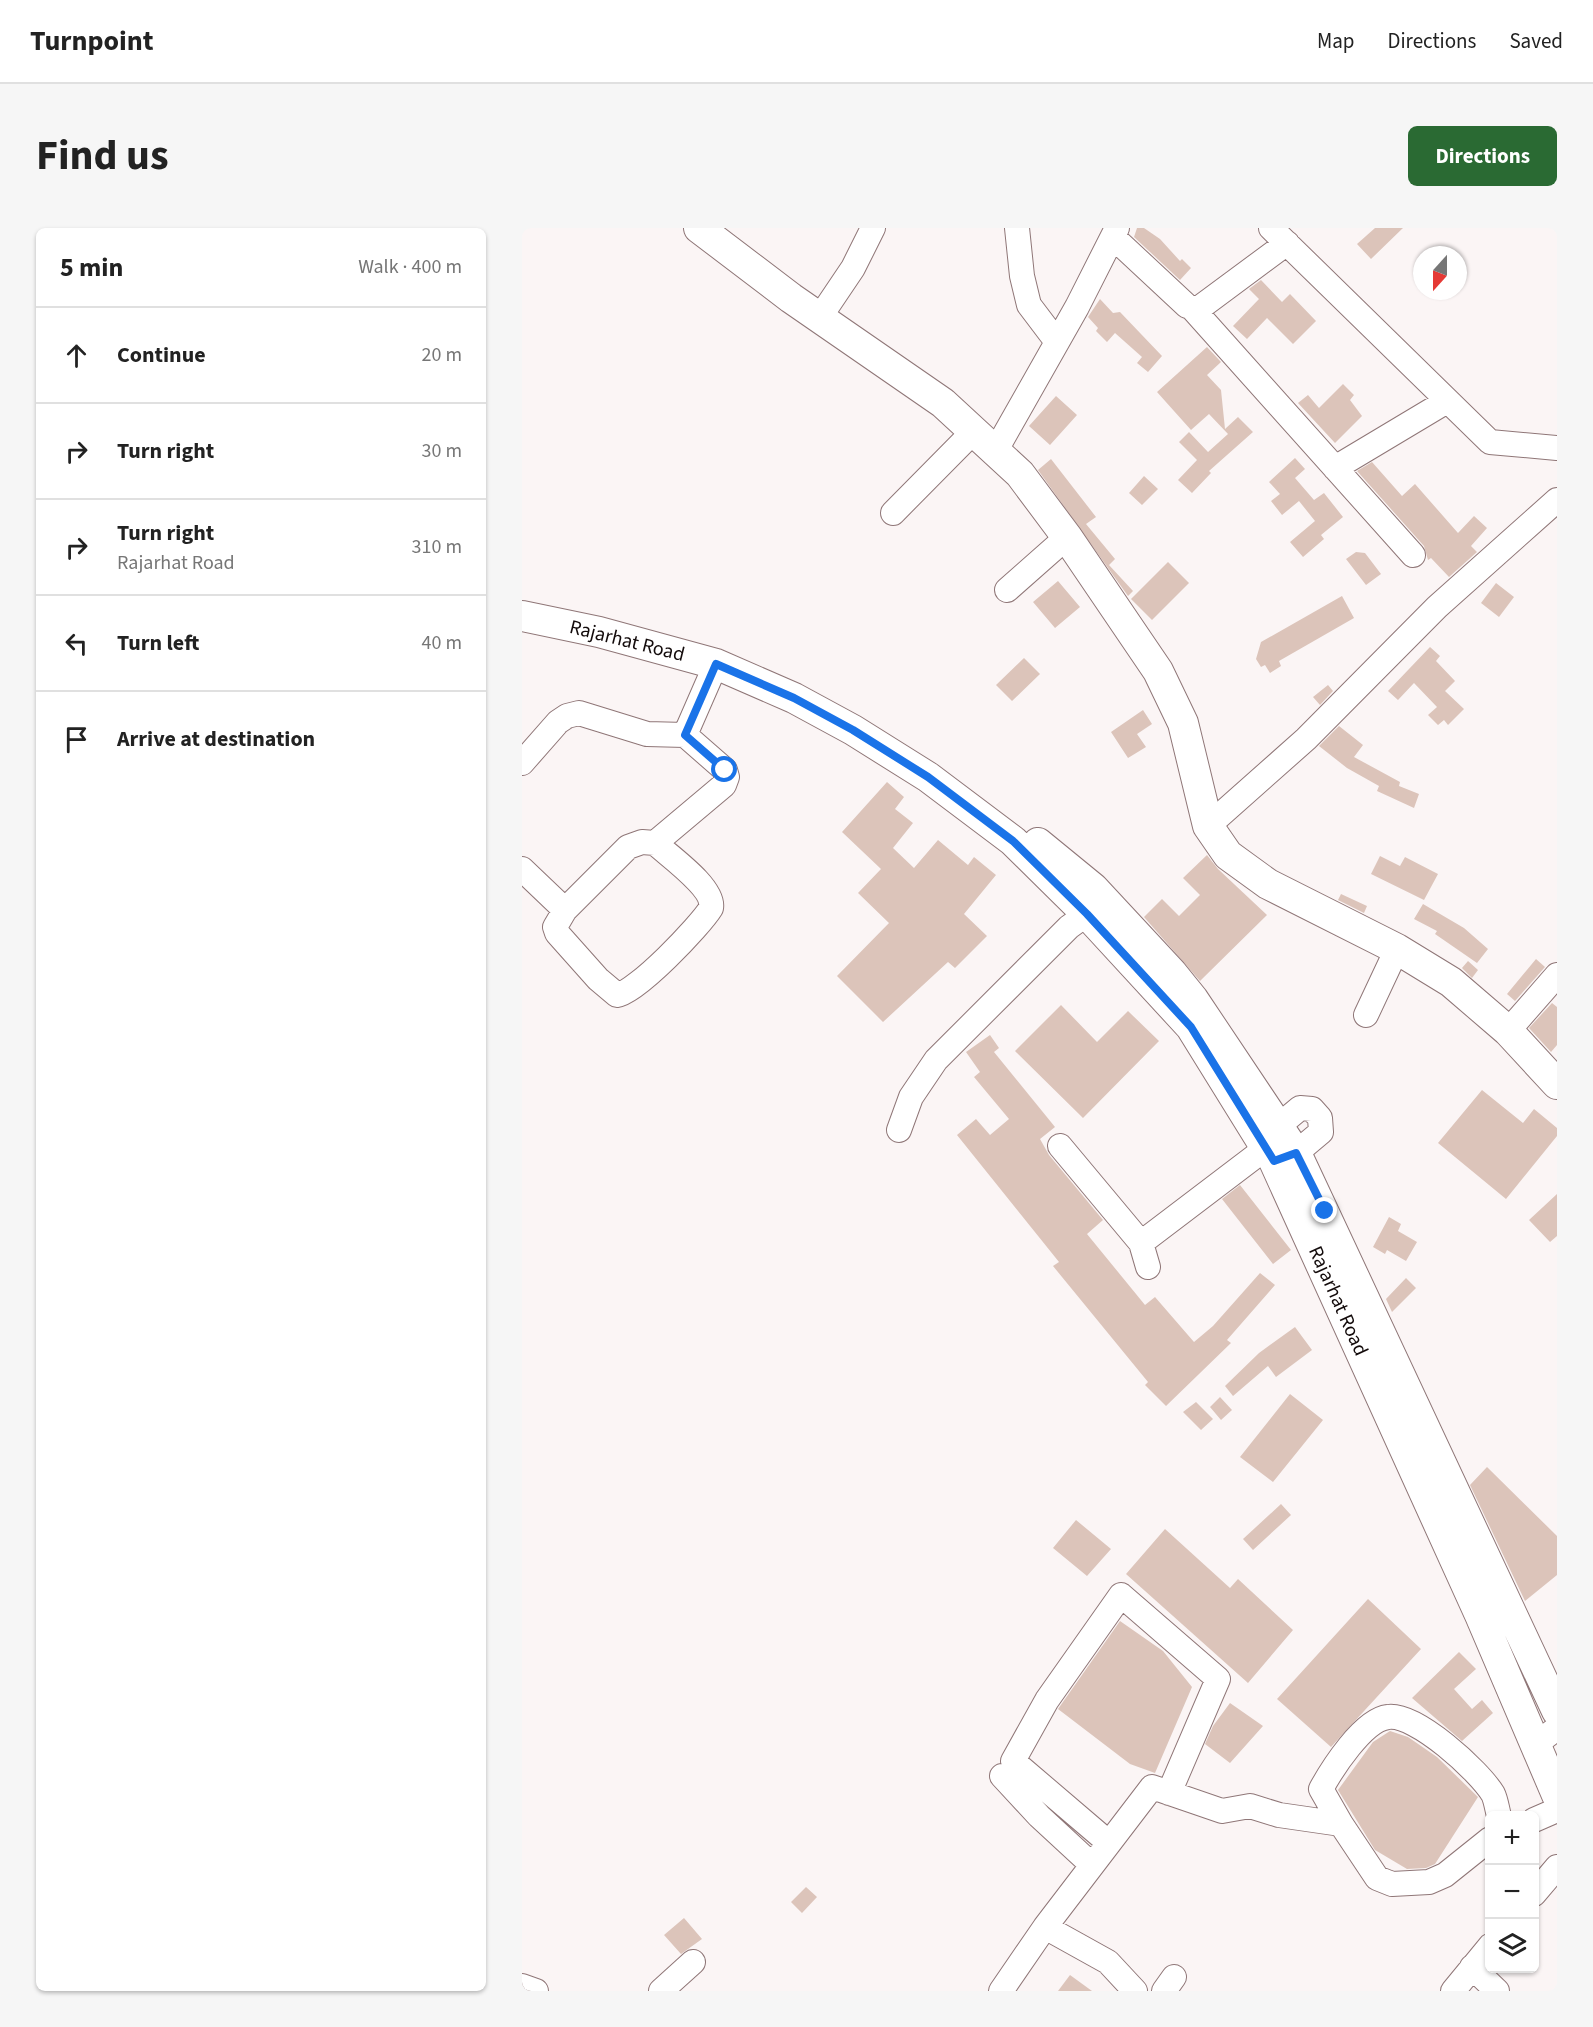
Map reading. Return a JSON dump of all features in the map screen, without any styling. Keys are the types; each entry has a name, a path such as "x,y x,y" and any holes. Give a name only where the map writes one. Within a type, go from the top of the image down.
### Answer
{"main road":[{"path":"699,228 820,317 908,377 985,440 1020,474 1067,537 1158,671 1183,723 1208,826 1228,855 1244,869 1268,884 1397,949 1451,982 1508,1031 1557,1084"},
{"path":"522,599 608,616 709,646 832,699 868,718 921,753 1093,888 1193,999 1276,1146 1557,1711"},
{"name":"Rajarhat Road","path":"522,616 599,632 716,664 794,698 853,730 928,777 1013,841 1087,914 1191,1027 1276,1146 1546,1736 1557,1795"}],"street":[{"path":"820,317 853,268 873,228"},
{"path":"1017,228 1029,304 1057,342"},
{"path":"893,513 985,440 1057,342 1115,233 1192,308 1413,555"},
{"path":"1192,308 1202,308 1279,236 1490,442 1557,448"},
{"path":"1335,468 1447,401"},
{"path":"1208,826 1306,739 1437,607 1557,501"},
{"path":"1007,590 1067,537"},
{"path":"685,735 716,664"},
{"path":"522,763 558,722 567,716 579,713 647,734 685,735 718,762 727,777 715,794 655,843 634,843 628,847 565,910 555,927 557,933 611,992 617,995 629,991 649,975 707,915 712,901 697,880 655,843"},
{"path":"522,869 565,910"},
{"path":"899,1130 911,1097 936,1060 1069,927 1087,914"},
{"path":"1366,1015 1397,949"},
{"path":"1508,1031 1557,975"},
{"path":"1060,1146 1142,1243 1148,1267"},
{"path":"1142,1243 1276,1146"},
{"path":"1109,1843 1013,1761 1047,1700 1121,1595 1218,1679 1169,1793"},
{"path":"1485,1843 1445,1875 1429,1882 1392,1884 1377,1878 1321,1789 1345,1749 1370,1727 1387,1717 1406,1719 1419,1726 1481,1778 1494,1795 1498,1811"},
{"path":"1002,1776 1039,1816 1092,1865"},
{"path":"1001,1991 1045,1927 1152,1787 1222,1811 1250,1806 1279,1815 1341,1824"},
{"path":"1539,1818 1557,1810"},
{"path":"1539,1888 1557,1867"},
{"path":"1045,1927 1108,1962 1135,1991"},
{"path":"1453,1991 1485,1952"},
{"path":"661,1991 693,1962"},
{"path":"1472,1967 1497,1991"},
{"path":"522,1986 536,1991"}],"building":[{"path":"1137,228 1144,228 1160,239 1180,261 1182,259 1191,268 1180,280 1134,237"},
{"path":"1375,228 1403,228 1371,259 1357,244"},
{"path":"1261,280 1282,302 1290,294 1316,321 1293,344 1267,318 1247,339 1233,326 1259,299 1249,289"},
{"path":"1100,299 1113,313 1120,312 1162,356 1148,372 1137,363 1142,357 1115,333 1107,342 1096,331 1098,328 1088,317"},
{"path":"1207,347 1221,362 1207,375 1221,390 1225,429 1238,417 1253,432 1209,471 1211,473 1192,493 1178,480 1197,460 1179,442 1189,432 1208,452 1228,434 1209,414 1191,430 1157,392"},
{"path":"1343,384 1354,395 1350,400 1362,416 1335,443 1298,403 1308,395 1319,408"},
{"path":"1056,396 1077,415 1050,445 1029,426"},
{"path":"1295,458 1305,469 1295,478 1314,500 1324,493 1343,517 1321,535 1324,539 1303,557 1290,542 1315,521 1299,501 1282,515 1271,501 1280,494 1269,482"},
{"path":"1051,459 1096,517 1086,524 1115,559 1109,565 1133,591 1128,596 1038,470"},
{"path":"1372,462 1402,496 1415,484 1458,533 1474,516 1487,528 1471,546 1477,552 1449,577 1431,558 1428,560 1424,546 1357,471"},
{"path":"1144,476 1158,489 1142,505 1129,493"},
{"path":"1356,552 1365,553 1381,574 1366,585 1346,559"},
{"path":"1168,562 1189,583 1152,620 1131,599"},
{"path":"1058,581 1080,607 1055,628 1033,602"},
{"path":"1496,583 1514,597 1499,617 1481,603"},
{"path":"1342,596 1354,618 1279,661 1281,666 1270,673 1265,665 1261,667 1256,659 1261,642"},
{"path":"1430,647 1440,656 1436,661 1455,681 1445,691 1464,709 1448,725 1444,720 1438,725 1428,715 1437,707 1414,683 1398,700 1388,691"},
{"path":"1024,658 1040,674 1012,701 996,685"},
{"path":"1328,685 1333,691 1320,705 1313,697"},
{"path":"1143,710 1152,724 1137,734 1146,747 1128,758 1111,732"},
{"path":"1339,726 1363,745 1354,757 1400,782 1399,786 1419,794 1414,808 1377,791 1379,786 1347,768 1319,746"},
{"path":"887,782 904,797 895,809 913,823 893,848 914,868 938,840 968,865 974,857 996,875 964,914 987,936 955,968 948,962 883,1022 837,976 889,923 858,893 881,869 842,832"},
{"path":"1207,855 1218,869 1267,915 1200,981 1144,917 1162,899 1179,916 1200,895 1183,878"},
{"path":"1380,856 1400,866 1405,857 1438,874 1424,900 1371,874"},
{"path":"1341,894 1367,906 1364,913 1338,900"},
{"path":"1423,904 1464,928 1488,949 1477,963 1435,934 1437,931 1414,919"},
{"path":"1536,959 1545,967 1515,1001 1507,994"},
{"path":"1468,961 1478,970 1472,978 1462,968"},
{"path":"1552,1003 1557,1007 1557,1045 1551,1052 1529,1028"},
{"path":"1061,1005 1097,1042 1128,1011 1159,1041 1083,1118 1015,1051"},
{"path":"990,1035 999,1048 994,1052 1055,1127 1040,1139 1049,1155 1103,1220 1087,1234 1145,1305 1155,1297 1194,1342 1213,1326 1260,1273 1275,1285 1227,1340 1231,1343 1166,1406 1145,1385 1148,1382 1053,1266 1059,1262 957,1135 976,1119 990,1135 1009,1119 974,1077 980,1072 966,1052"},
{"path":"1482,1090 1523,1123 1534,1109 1557,1128 1557,1136 1506,1199 1438,1143"},
{"path":"1240,1185 1291,1250 1273,1264 1222,1199"},
{"path":"1557,1194 1557,1236 1550,1242 1529,1220"},
{"path":"1389,1217 1401,1224 1398,1231 1417,1242 1406,1261 1387,1250 1385,1254 1373,1247"},
{"path":"1406,1278 1416,1288 1392,1312 1386,1299"},
{"path":"1295,1327 1312,1350 1276,1377 1268,1366 1233,1396 1225,1386 1259,1353"},
{"path":"1290,1394 1323,1420 1273,1482 1240,1457"},
{"path":"1220,1397 1232,1410 1221,1420 1210,1407"},
{"path":"1196,1402 1213,1419 1201,1430 1183,1412"},
{"path":"1487,1467 1557,1536 1557,1575 1525,1601 1470,1485"},
{"path":"1281,1504 1291,1515 1253,1550 1243,1539"},
{"path":"1076,1520 1111,1549 1087,1576 1053,1548"},
{"path":"1165,1529 1230,1588 1238,1579 1293,1630 1248,1683 1126,1574"},
{"path":"1368,1599 1421,1649 1331,1747 1277,1699"},
{"path":"1120,1621 1163,1651 1192,1687 1155,1773 1130,1764 1058,1709"},
{"path":"1459,1652 1476,1669 1454,1689 1472,1709 1482,1700 1493,1713 1462,1741 1412,1698"},
{"path":"1230,1703 1263,1726 1230,1763 1205,1744 1213,1726"},
{"path":"1390,1731 1408,1737 1437,1757 1478,1797 1435,1864 1426,1868 1407,1869 1375,1850 1338,1790 1373,1742"},
{"path":"806,1887 817,1897 802,1913 791,1902"},
{"path":"684,1918 702,1939 681,1954 664,1935"},
{"path":"1070,1975 1092,1991 1058,1991"}],"route":[{"path":"725,770 685,735 716,664 794,698 853,730 928,777 1013,841 1087,914 1191,1027 1274,1161 1296,1153 1325,1211"}]}
